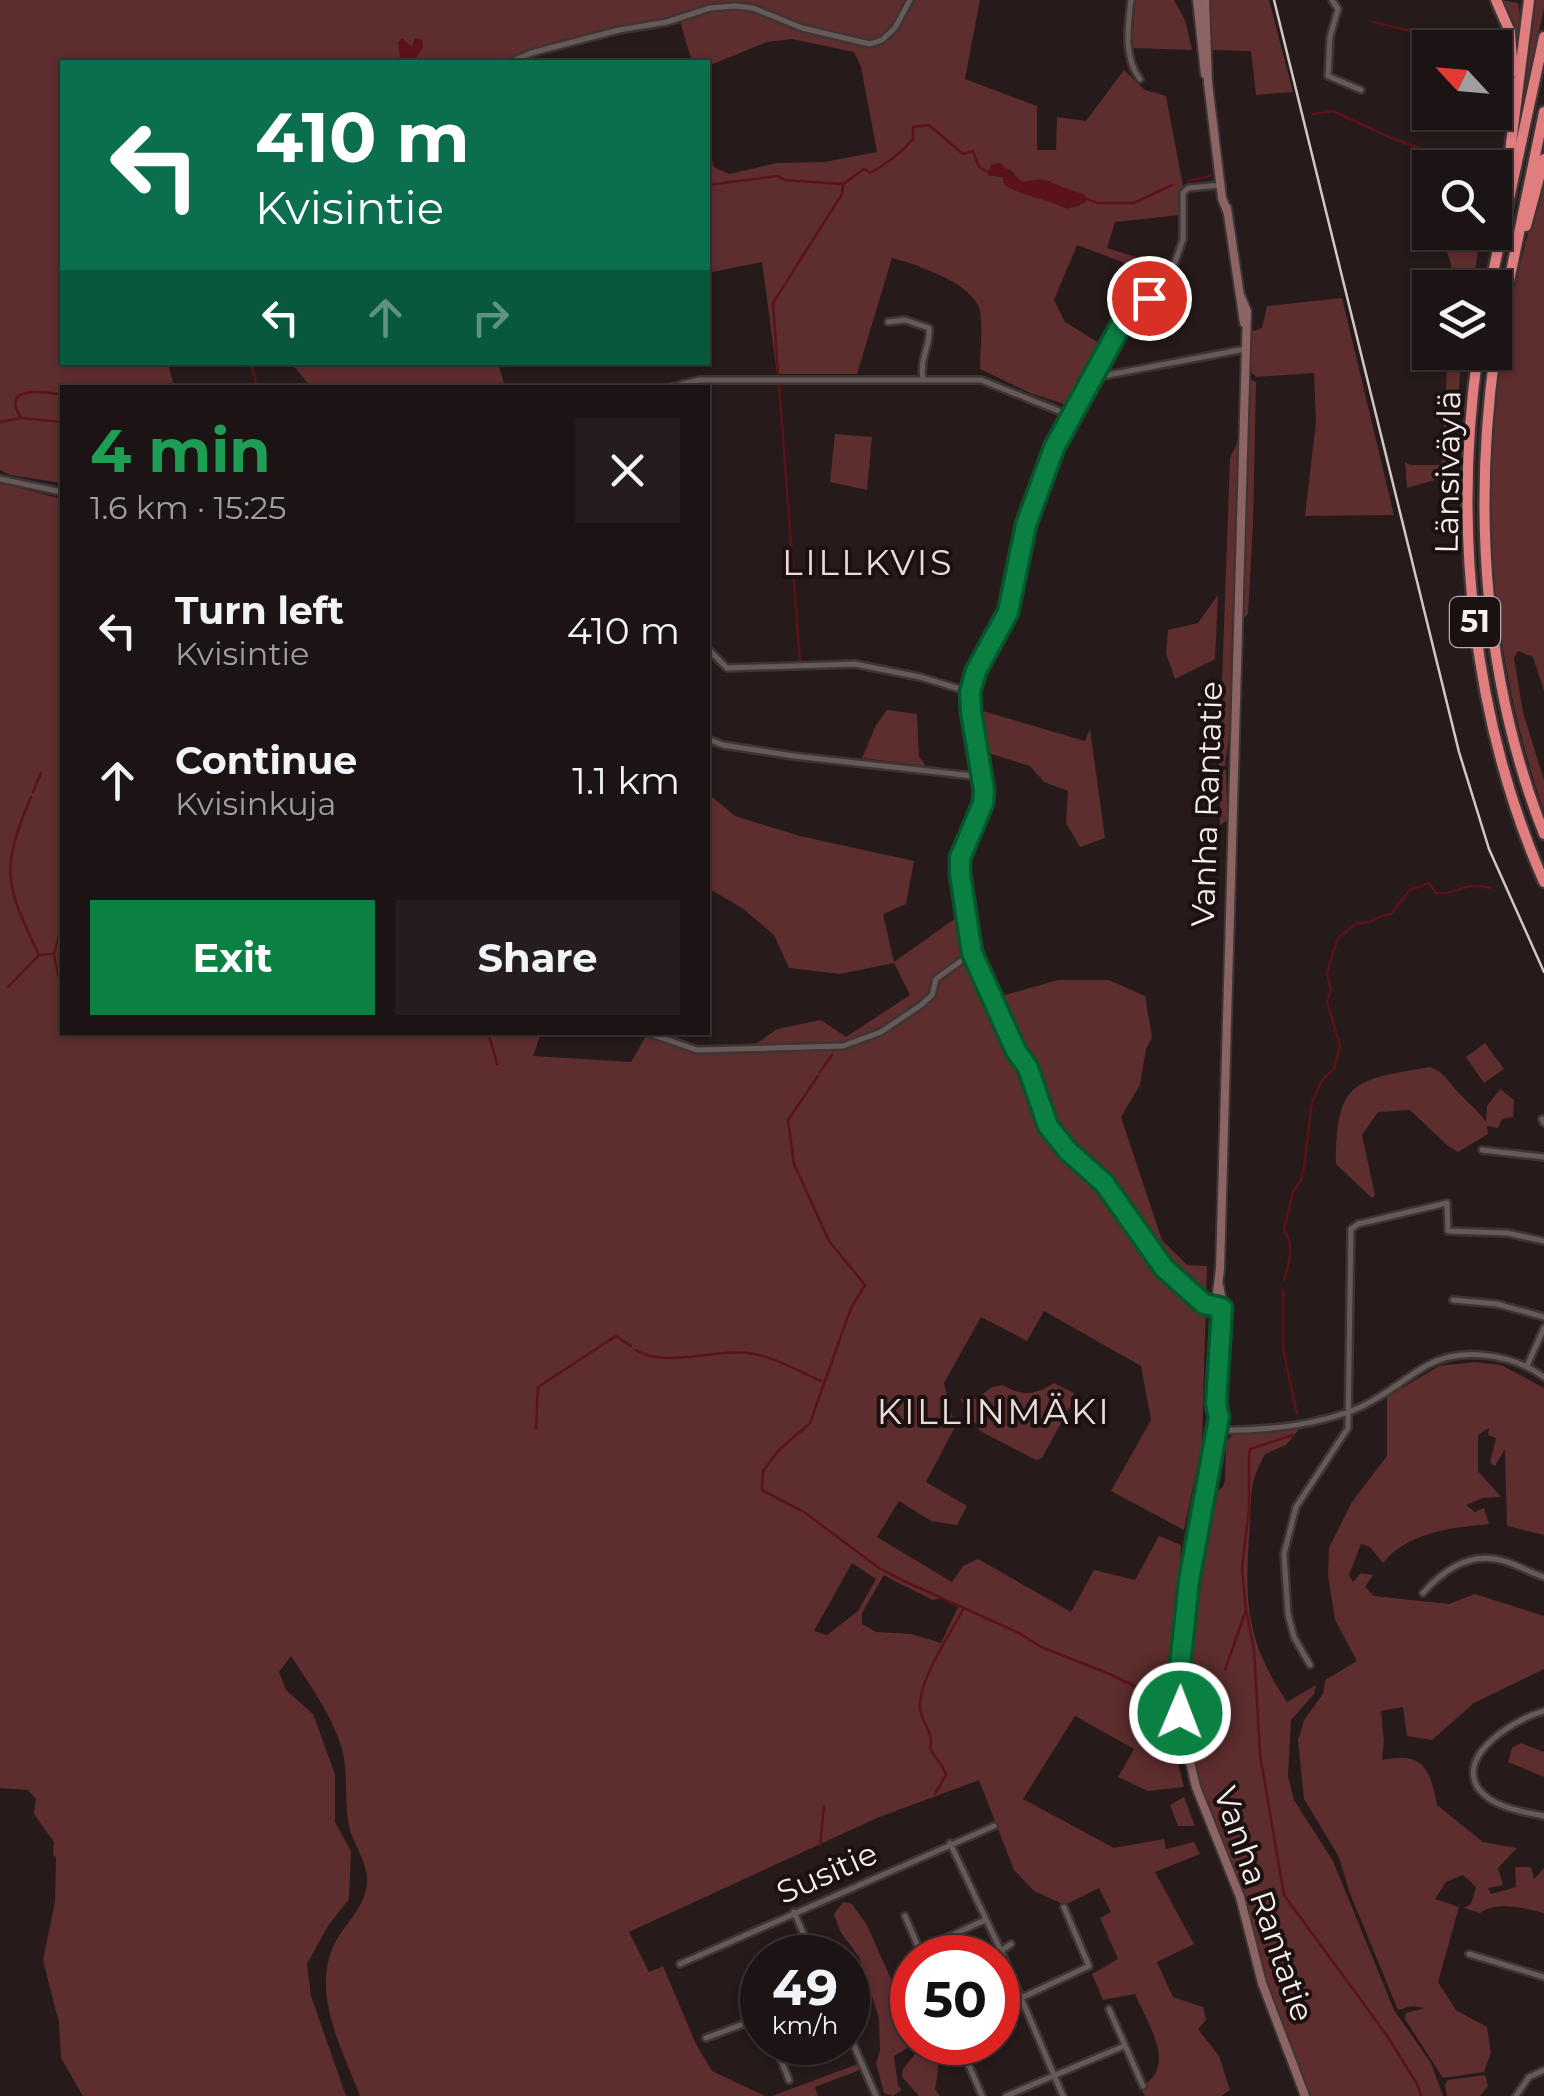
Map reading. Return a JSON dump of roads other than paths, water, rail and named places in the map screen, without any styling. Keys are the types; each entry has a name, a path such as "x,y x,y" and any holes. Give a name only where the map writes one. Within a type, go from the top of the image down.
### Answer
{"highway":[{"path":"1496,0 1510,32 1516,90"},
{"path":"1496,254 1529,0"},
{"path":"1493,270 1544,37"},
{"name":"Länsiväylä","path":"1510,270 1544,112"},
{"path":"1512,271 1544,159"},
{"name":"Länsiväylä","path":"1476,370 1468,448 1470,574 1476,635 1507,779 1544,882"},
{"name":"Länsiväylä","path":"1493,370 1485,451 1487,577 1510,730 1544,834"}],"main road":[{"name":"Vanha Rantatie","path":"1196,0 1201,61 1208,84"},
{"name":"Vanha Rantatie","path":"1205,0 1208,84 1222,198 1247,311 1219,1284 1219,1417 1189,1581 1179,1679 1181,1724 1196,1786 1240,1897 1262,1983 1305,2096"}],"street":[{"path":"514,60 619,30 666,22 710,8 735,6 753,8 802,28 870,44 882,40 895,28 910,0"},
{"path":"1131,0 1129,54 1131,66 1140,79"},
{"path":"1332,0 1338,9 1330,37 1328,76 1361,90"},
{"path":"1172,271 1183,239 1183,192 1188,188 1222,185"},
{"path":"1149,298 1122,323 1070,415 1033,504 1008,612 976,671 970,692 983,803 966,841 960,874 972,953 1016,1051 1028,1068 1043,1116 1056,1138 1104,1183 1164,1268 1190,1294 1219,1308"},
{"path":"888,322 904,320 929,328 921,363 923,379"},
{"path":"1092,378 1245,349"},
{"path":"680,385 699,380 981,380 1070,415"},
{"path":"0,478 60,492"},
{"path":"710,651 727,668 854,664 970,692"},
{"path":"710,739 723,745 794,756 982,777"},
{"path":"654,1035 696,1050 842,1046 881,1032 920,1006 932,995 936,979 972,953"},
{"path":"1491,1141 1491,1150"},
{"path":"1482,1150 1544,1157"},
{"path":"1310,1665 1294,1637 1288,1614 1283,1576 1286,1543 1290,1521 1302,1494 1346,1435 1351,1229 1358,1224 1448,1203 1448,1231 1507,1233 1544,1240"},
{"path":"1453,1300 1497,1304 1544,1318"},
{"path":"1527,1366 1544,1328"},
{"path":"1216,1430 1288,1427 1349,1412 1441,1359 1497,1356 1527,1366 1544,1377"},
{"path":"1423,1593 1450,1568 1479,1558 1505,1561 1544,1577"},
{"path":"1544,1711 1514,1722 1486,1745 1478,1758 1475,1779 1479,1790 1493,1801 1544,1816"},
{"name":"Susitie","path":"680,1964 994,1826"},
{"path":"950,1844 993,1935"},
{"path":"1063,2096 1021,1998 1089,1966 1064,1907"},
{"path":"794,1912 804,1935"},
{"path":"905,1916 913,1935"},
{"path":"953,1935 986,1920"},
{"path":"1469,1954 1544,1977"},
{"path":"1108,2010 1143,2086"},
{"path":"706,2038 740,2025"},
{"path":"1006,2096 1124,2046"},
{"path":"783,2065 789,2080"},
{"path":"862,2065 876,2096"},
{"path":"969,2065 982,2096"},
{"path":"1516,2096 1529,2077 1544,2070"}],"waterway":[{"path":"1373,22 1412,31"},
{"path":"1313,114 1333,111 1425,150"},
{"path":"710,185 778,176 785,180 843,184 864,169 870,173 893,158 913,139 913,127 929,125 963,154 973,151 979,167 989,172"},
{"path":"1188,181 1214,175"},
{"path":"778,373 773,303 842,194 843,185"},
{"path":"1087,199 1097,203 1134,203 1172,185"},
{"path":"252,365 256,385"},
{"path":"779,385 800,662"},
{"path":"21,418 16,407 20,395 60,394"},
{"path":"0,422 21,418 60,422"},
{"path":"33,792 41,773"},
{"path":"31,797 14,842 11,877 19,911 39,955"},
{"path":"1284,1280 1290,1248 1284,1230 1304,1167 1312,1102 1322,1080 1334,1069 1340,1046 1327,1002 1331,990 1327,973 1338,938 1357,923 1391,914 1410,890 1429,883 1436,893 1473,886 1490,888"},
{"path":"60,932 54,954 60,985"},
{"path":"8,987 39,955 52,954"},
{"path":"489,1035 497,1064"},
{"path":"820,1072 832,1055"},
{"path":"818,1076 788,1120 794,1164 829,1241 865,1285 851,1308 810,1423 778,1451 763,1471 762,1490 804,1512 879,1568 1041,1647 1160,1698"},
{"path":"1283,1290 1283,1348 1297,1414"},
{"path":"536,1429 538,1387 616,1336 631,1346"},
{"path":"636,1350 662,1358 754,1354 821,1381"},
{"path":"1260,1753 1254,1649 1242,1568 1249,1509 1249,1456 1250,1449 1293,1435"},
{"path":"935,1794 946,1775 930,1748 920,1703 931,1667 964,1608"},
{"path":"1225,1670 1246,1610"},
{"path":"1260,1755 1284,1895 1388,2037 1421,2096"},
{"path":"820,1846 824,1806"}],"railway":[{"path":"1274,0 1459,752 1489,849 1544,972"}],"district":[{"name":"LILLKVIS","path":"868,563"},
{"name":"KILLINMÄKI","path":"994,1412"}]}
